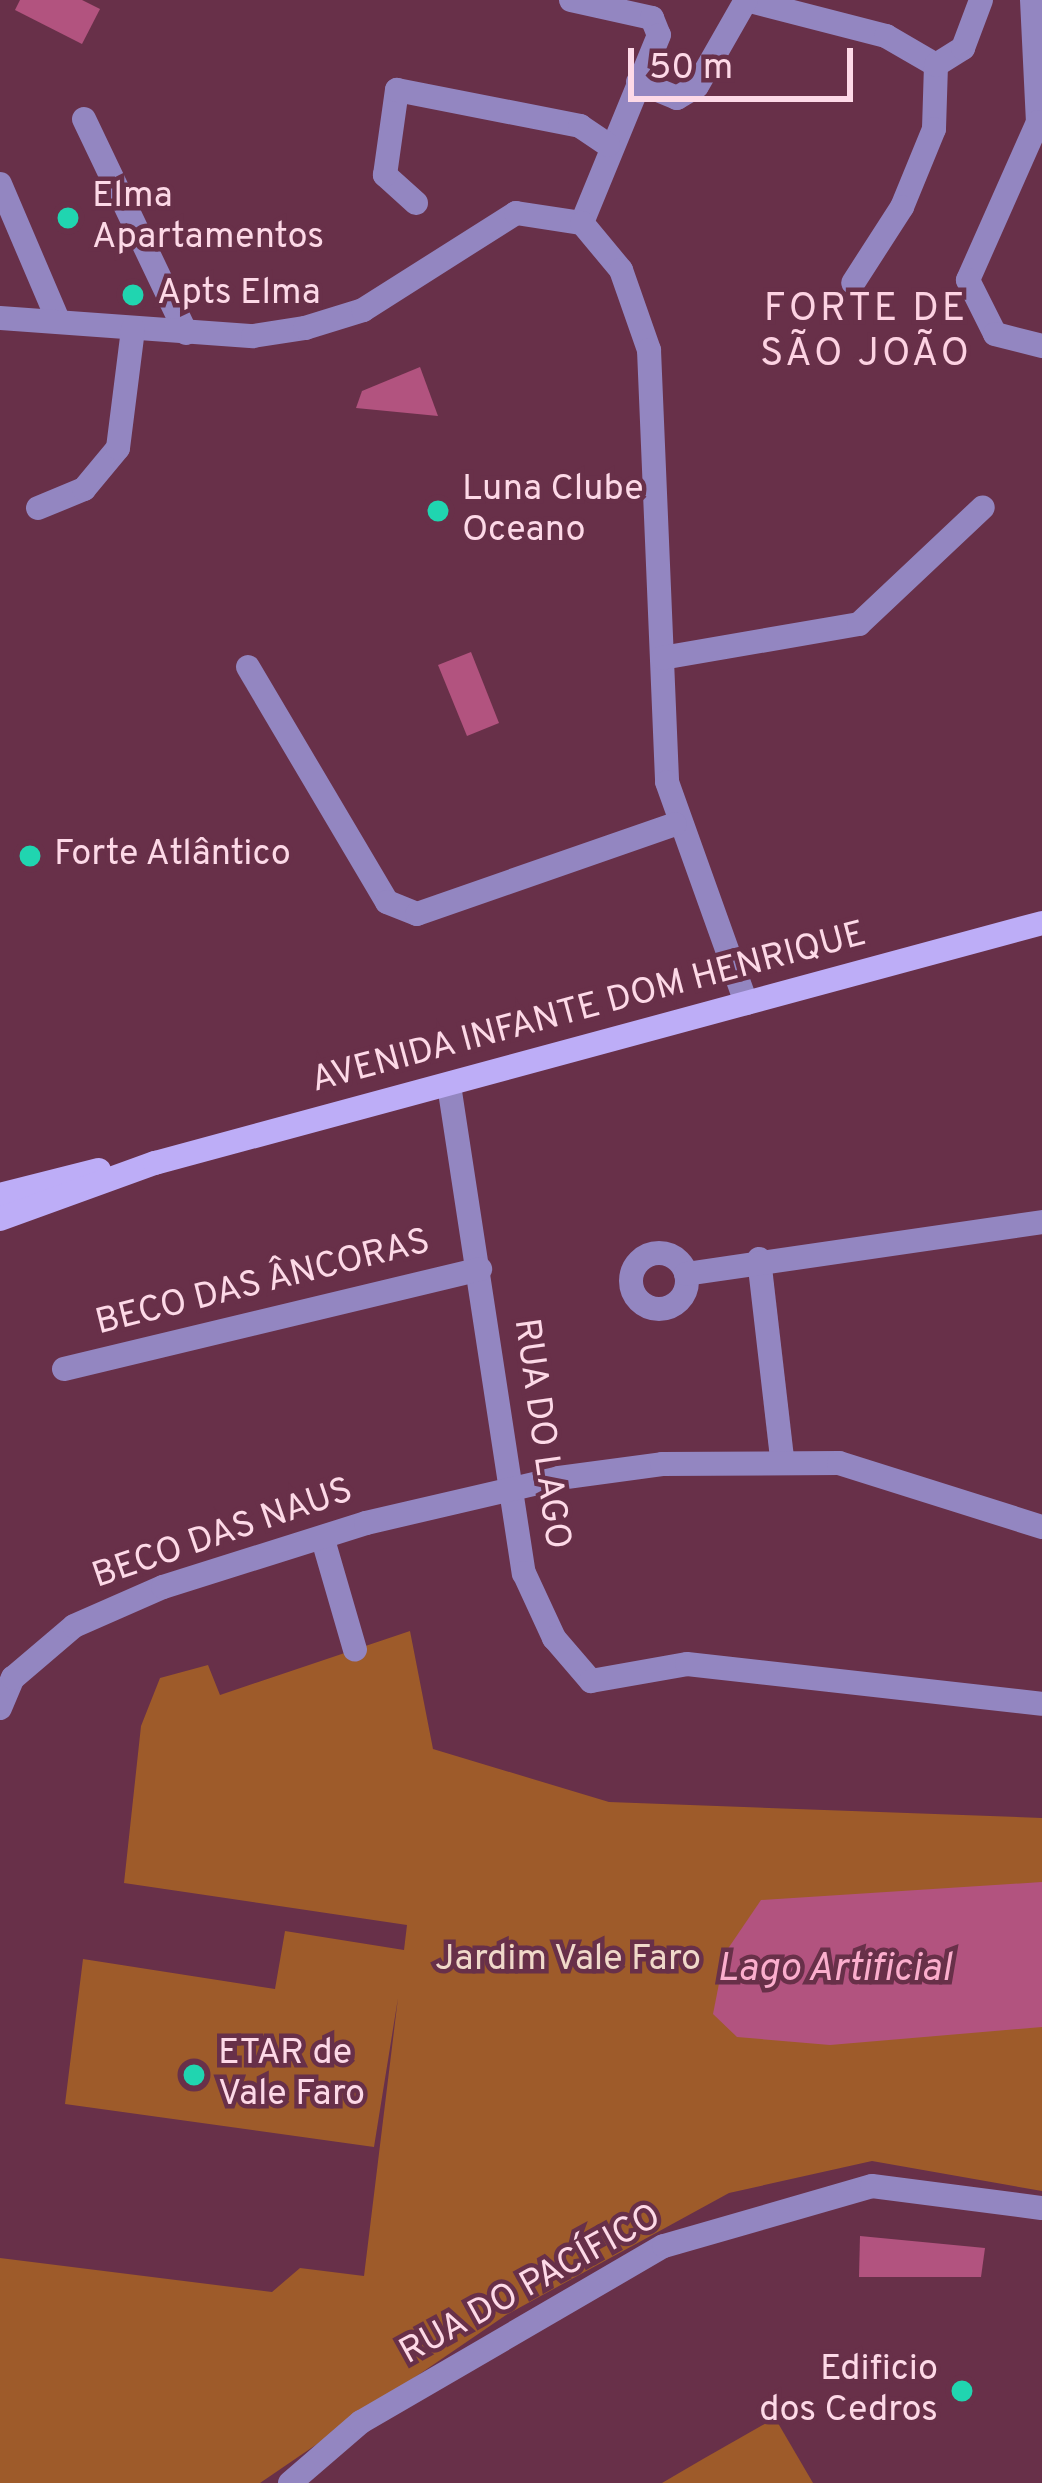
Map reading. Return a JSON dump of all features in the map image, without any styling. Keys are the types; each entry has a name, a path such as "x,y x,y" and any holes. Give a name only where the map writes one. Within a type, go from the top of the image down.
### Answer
{"street":[{"path":"571,0 652,18 659,35 608,146 582,223"},
{"path":"638,82 677,98 697,86 746,0 886,36 936,65"},
{"path":"936,65 963,48 981,0"},
{"path":"1032,0 1040,123 968,280 994,334 1042,346"},
{"path":"853,283 902,207 934,129 936,65"},
{"path":"416,203 385,175 397,90 580,126 608,146"},
{"path":"84,119 186,333"},
{"path":"0,184 59,322"},
{"path":"0,318 253,336 363,310 516,213 582,223 621,270 649,350 662,658 675,824 746,1004"},
{"path":"38,508 84,489 118,448 133,328"},
{"path":"662,658 859,624 983,507"},
{"path":"248,667 387,902 417,914 675,824"},
{"name":"AVENIDA INFANTE DOM HENRIQUE","path":"155,1163 1042,923"},
{"name":"RUA DO LAGO","path":"449,1085 480,1269 506,1492 534,1595 591,1681 707,1665 1042,1704"},
{"path":"0,1195 155,1163"},
{"path":"0,1219 155,1163"},
{"path":"686,1274 759,1259 1042,1222"},
{"path":"759,1259 782,1457"},
{"name":"BECO DAS ÂNCORAS","path":"64,1370 480,1269"},
{"name":"BECO DAS NAUS","path":"0,1708 13,1678 74,1626 238,1561 324,1543 506,1492 782,1457 838,1462 1042,1527"},
{"path":"324,1543 355,1650"},
{"name":"RUA DO PACÍFICO","path":"290,2483 361,2422 664,2246 872,2186 1042,2208"}],"green space":[{"name":"Jardim Vale Faro","path":"410,1631 433,1749 609,1802 1042,1818 1042,2191 872,2161 729,2193 506,2315 260,2483 0,2483 0,2258 272,2292 300,2268 364,2276 398,1998 374,2147 65,2104 83,1959 275,1989 285,1931 404,1950 407,1925 124,1883 141,1726 160,1678 208,1665 220,1695"},
{"path":"775,2418 813,2483 662,2483 703,2459"}],"water":[{"path":"20,0 82,0 100,9 82,44 15,10"},
{"path":"420,367 438,416 356,408 362,391"},
{"path":"471,652 499,723 467,736 438,665"},
{"name":"Lago Artificial","path":"1042,1882 1042,2027 830,2045 737,2037 713,2014 725,1953 761,1900"},
{"path":"860,2236 985,2248 981,2277 859,2277"}],"place":[{"name":"Elma Apartamentos","path":"68,218"},
{"name":"Apts Elma","path":"133,295"},
{"name":"Luna Clube Oceano","path":"438,511"},
{"name":"Forte Atlântico","path":"30,856"},
{"name":"ETAR de Vale Faro","path":"194,2075"},
{"name":"Edificio dos Cedros","path":"962,2391"}],"district":[{"name":"FORTE DE SÃO JOÃO","path":"866,334"}]}
